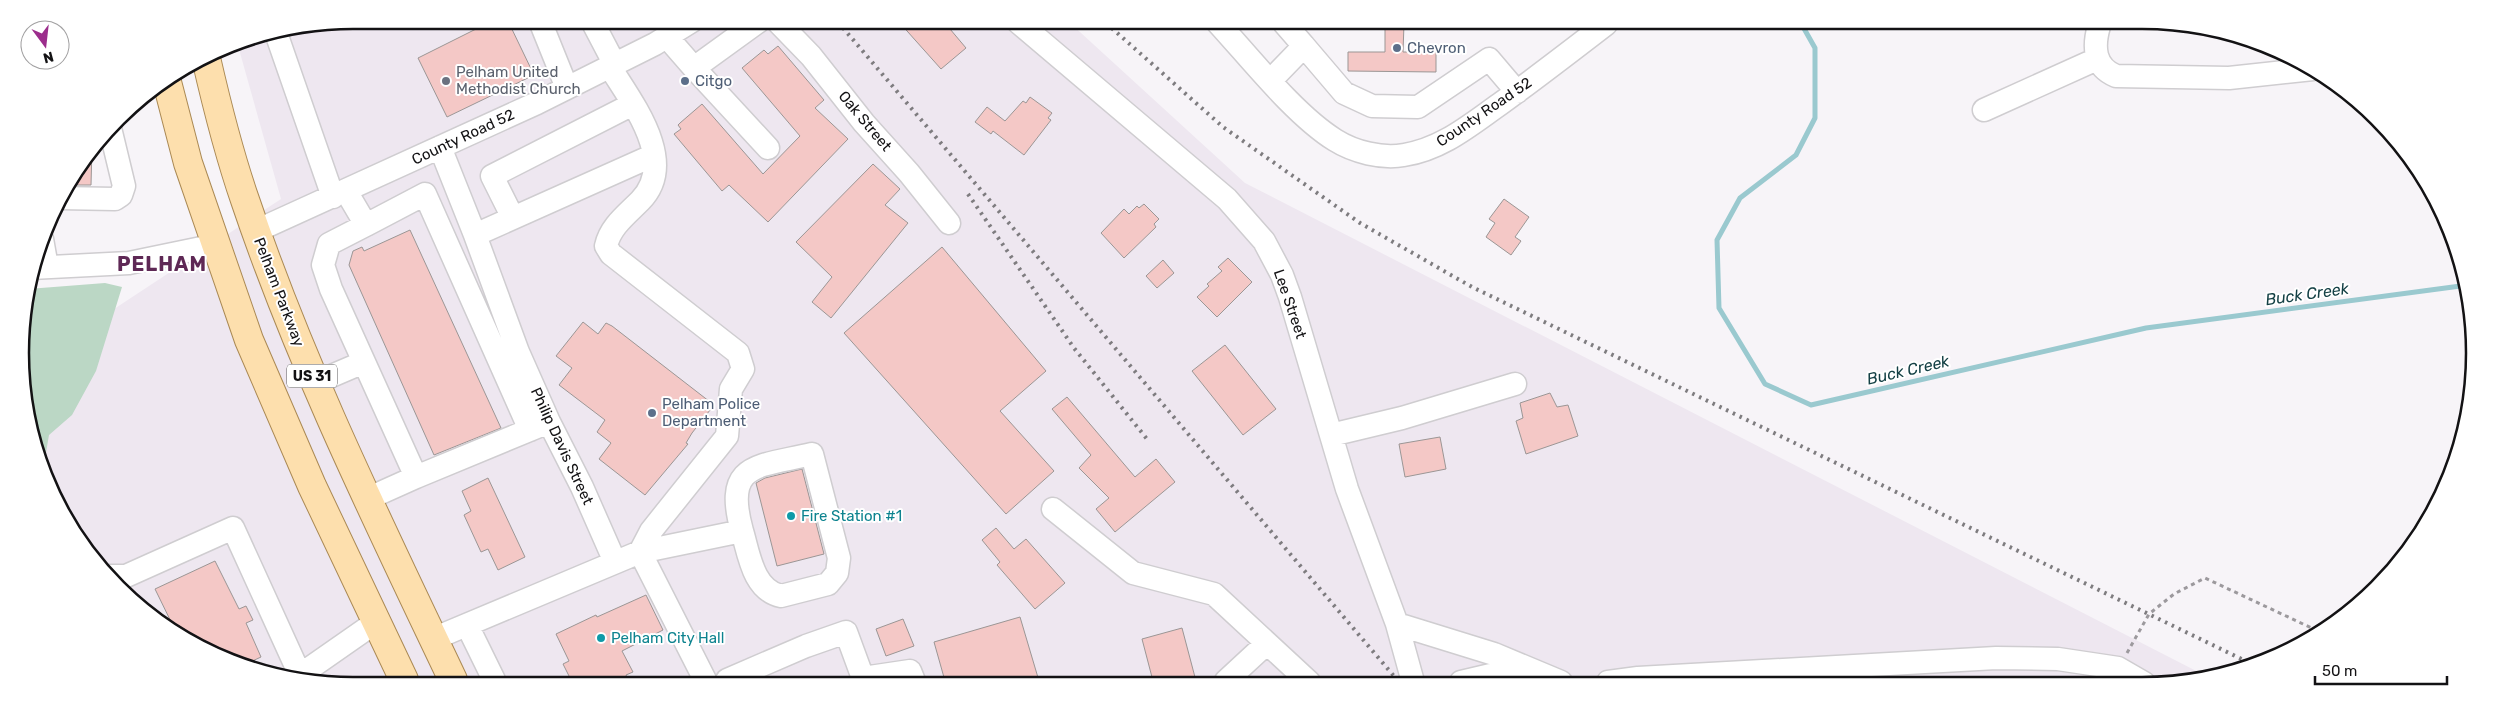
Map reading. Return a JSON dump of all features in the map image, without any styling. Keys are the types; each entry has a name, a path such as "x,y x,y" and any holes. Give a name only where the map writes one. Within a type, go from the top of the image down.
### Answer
{"main road":[{"name":"Pelham Parkway","path":"207,63 221,122 256,231 315,383 367,499 452,677"},
{"name":"US 31","path":"168,87 188,163 249,340 312,486 403,677"},
{"path":"216,245 256,231"},
{"path":"382,632 433,639"}],"street":[{"path":"543,29 567,88"},
{"path":"596,29 612,66 645,127 654,155 655,175 646,195 609,233 606,246 611,254 738,353 743,369 730,389 727,436 651,530 640,552"},
{"name":"County Road 52","path":"256,231 567,88 680,29"},
{"path":"694,68 748,29"},
{"name":"Oak Street","path":"785,29 811,56 864,123 909,172 950,223"},
{"name":"Lee Street","path":"1026,29 1195,170 1255,228 1282,275 1347,489 1396,624 1412,677"},
{"name":"County Road 52","path":"1224,29 1312,121 1337,141 1366,153 1382,156 1403,156 1448,140 1517,92 1599,29"},
{"path":"1289,29 1344,92 1372,106 1418,106 1489,59 1517,92"},
{"path":"2098,29 2095,50 2097,59 2102,67 2116,76 2229,78 2301,70"},
{"path":"667,37 768,148"},
{"path":"278,38 340,194 366,225"},
{"path":"1271,80 1304,46"},
{"path":"1984,110 2097,59"},
{"path":"513,218 492,176 633,104"},
{"path":"68,198 115,199 121,195 124,186 112,136"},
{"name":"Philip Davis Street","path":"440,147 518,352 540,426 582,487 615,562"},
{"path":"475,235 654,155"},
{"path":"416,477 331,289 323,265 329,244 425,194 454,183"},
{"path":"367,499 540,426 425,194"},
{"path":"40,268 129,263 216,245"},
{"path":"315,383 364,362"},
{"path":"1331,435 1402,418 1515,384"},
{"path":"812,454 839,558 837,573 828,584 781,596 773,594 763,587 756,575 742,531 736,508 735,494 740,478 756,468 812,454"},
{"path":"1053,509 1133,573 1214,594 1303,677"},
{"path":"118,576 126,576 233,528 299,672"},
{"path":"433,639 640,552 742,531"},
{"path":"640,552 703,677"},
{"path":"1396,624 1494,654 1548,677"},
{"path":"467,625 493,677"},
{"path":"307,673 382,632"},
{"path":"734,677 806,646 846,632 863,677"},
{"path":"1230,677 1266,644"},
{"path":"1656,677 1996,658 2058,659 2118,668 2134,677"},
{"path":"879,677 910,671 912,677"},
{"path":"1475,677 1514,673 1542,677"}],"path":[{"path":"2118,668 2149,614 2174,594 2205,578 2313,629"}],"shaded area":[{"path":"332,29 1077,29 1245,183 2198,672 2163,677 332,677 269,666 229,653 173,623 139,597 109,567 83,533 62,496 53,477 39,434 64,342 281,199 239,49 290,35"}],"green space":[{"path":"105,283 122,287 96,371 72,415 49,435 46,455 35,416 29,374 29,332 35,288"}],"building":[{"path":"476,29 512,29 534,75 447,117 418,58"},
{"path":"905,29 950,29 966,48 941,69"},
{"path":"1385,29 1404,29 1403,52 1436,52 1436,72 1348,71 1348,52 1385,52"},
{"path":"778,46 824,100 815,108 848,139 768,222 729,185 722,191 674,134 681,129 678,125 702,104 763,174 800,136 742,68 764,50 768,54"},
{"path":"1030,97 1052,113 1048,118 1051,120 1024,155 993,131 991,134 975,122 987,107 1005,121 1023,101 1026,103"},
{"path":"92,162 91,185 76,185"},
{"path":"873,164 900,189 885,205 908,223 831,318 812,302 832,277 796,242"},
{"path":"1504,199 1529,217 1515,237 1521,241 1511,255 1486,237 1495,223 1489,219"},
{"path":"1144,204 1159,219 1154,224 1156,227 1124,258 1101,233 1124,209 1129,214 1137,206 1139,208"},
{"path":"410,230 501,428 434,455 349,265 353,251 362,247 364,251"},
{"path":"942,247 1046,371 1000,411 1054,471 1006,514 844,333"},
{"path":"1228,258 1252,282 1217,317 1197,297 1209,286 1207,284 1222,271 1218,267"},
{"path":"1163,260 1174,273 1157,288 1146,276"},
{"name":"Pelham Police Department","path":"583,322 598,334 606,323 612,326 714,405 692,433 686,443 688,444 645,495 599,459 611,443 597,432 605,420 559,385 572,368 556,356"},
{"path":"1225,345 1276,409 1243,435 1192,371"},
{"path":"1550,393 1557,407 1568,405 1578,436 1526,454 1516,421 1523,418 1520,403"},
{"path":"1067,397 1135,477 1156,459 1175,482 1115,532 1096,509 1109,498 1079,468 1091,455 1052,409"},
{"path":"1440,437 1446,469 1405,477 1399,444"},
{"name":"Fire Station #1","path":"802,469 824,554 777,566 756,483 765,478"},
{"path":"488,478 525,557 498,570 488,549 481,552 464,515 471,511 462,491"},
{"path":"996,528 1014,549 1026,539 1065,583 1035,609 997,565 1000,562 982,540"},
{"path":"215,561 239,609 246,606 253,620 246,623 261,657 252,661 229,653 173,623 155,589"},
{"name":"Pelham City Hall","path":"646,595 663,630 622,651 633,672 626,675 627,677 570,677 563,664 569,661 556,634 596,615 597,617"},
{"path":"1020,617 1038,677 944,677 934,642"},
{"path":"903,619 914,646 886,656 876,629"},
{"path":"1182,628 1195,677 1152,677 1142,639"}],"waterway":[{"name":"Buck Creek","path":"1804,29 1815,48 1815,118 1796,155 1740,198 1717,240 1719,308 1765,384 1811,405 2146,328 2459,286"}],"railway":[{"path":"844,29 1395,677"},
{"path":"1113,29 1223,127 1360,223 1472,287 2245,660"},
{"path":"968,194 1074,348 1147,439"}],"place":[{"name":"Chevron","path":"1397,48"},
{"name":"Pelham United Methodist Church","path":"446,81"},
{"name":"Citgo","path":"685,81"},
{"name":"Pelham Police Department","path":"652,413"},
{"name":"Fire Station #1","path":"791,516"},
{"name":"Pelham City Hall","path":"601,638"}],"district":[{"name":"PELHAM","path":"162,264"}]}
